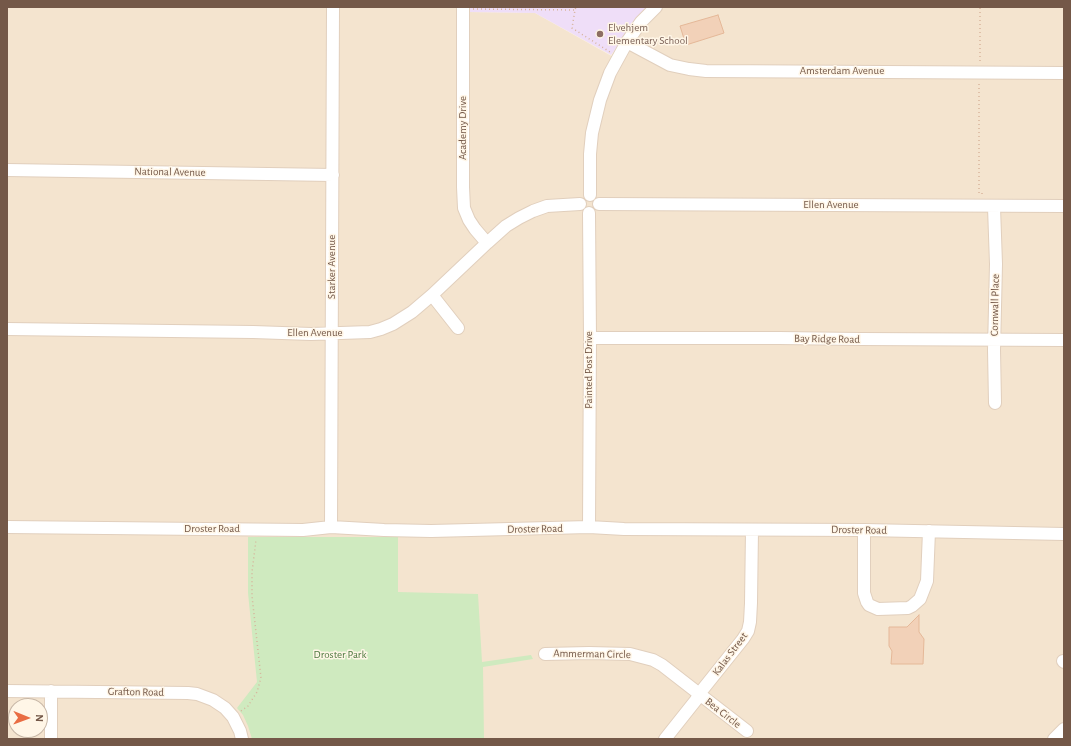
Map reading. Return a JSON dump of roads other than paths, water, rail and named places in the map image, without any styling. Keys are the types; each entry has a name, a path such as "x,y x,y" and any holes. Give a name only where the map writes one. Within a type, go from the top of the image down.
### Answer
{"street":[{"name":"Starker Avenue","path":"331,527 333,7"},
{"path":"590,195 590,154 592,132 600,100 610,73 628,42 641,22 656,7"},
{"name":"Academy Drive","path":"468,8 463,187 464,208 469,220 486,243"},
{"name":"Amsterdam Avenue","path":"628,42 670,65 700,70 803,72 1064,72"},
{"name":"National Avenue","path":"7,170 333,175"},
{"path":"590,195 597,199 599,204 598,207 595,212 584,212 580,204 584,196 590,195"},
{"name":"Ellen Avenue","path":"7,329 311,334 349,334 370,332 393,324 412,312 506,226 533,211 547,206 580,204"},
{"name":"Ellen Avenue","path":"599,204 988,207 1064,206"},
{"name":"Cornwall Place","path":"988,207 996,264 994,340 995,403"},
{"name":"Painted Post Drive","path":"588,527 590,338 589,213"},
{"path":"432,295 458,328"},
{"name":"Bay Ridge Road","path":"590,338 1064,340"},
{"name":"Droster Road","path":"7,528 303,530 331,527 431,531 588,527 631,529 864,530 1064,534"},
{"name":"Kalas Street","path":"665,739 743,639 748,630 752,603 752,530"},
{"path":"864,530 864,593 869,605 878,609 908,608 920,599 927,581 929,531"},
{"name":"Ammerman Circle","path":"545,654 623,653 643,657 662,665 699,694"},
{"name":"Grafton Road","path":"7,691 188,693 205,696 225,708 233,717 242,739"},
{"path":"51,739 52,691"},
{"name":"Bea Circle","path":"699,694 747,731"},
{"path":"1054,739 1064,729"}],"place":[{"name":"Elvehjem Elementary School","path":"600,34"}],"park label":[{"name":"Droster Park","path":"340,655"}]}
